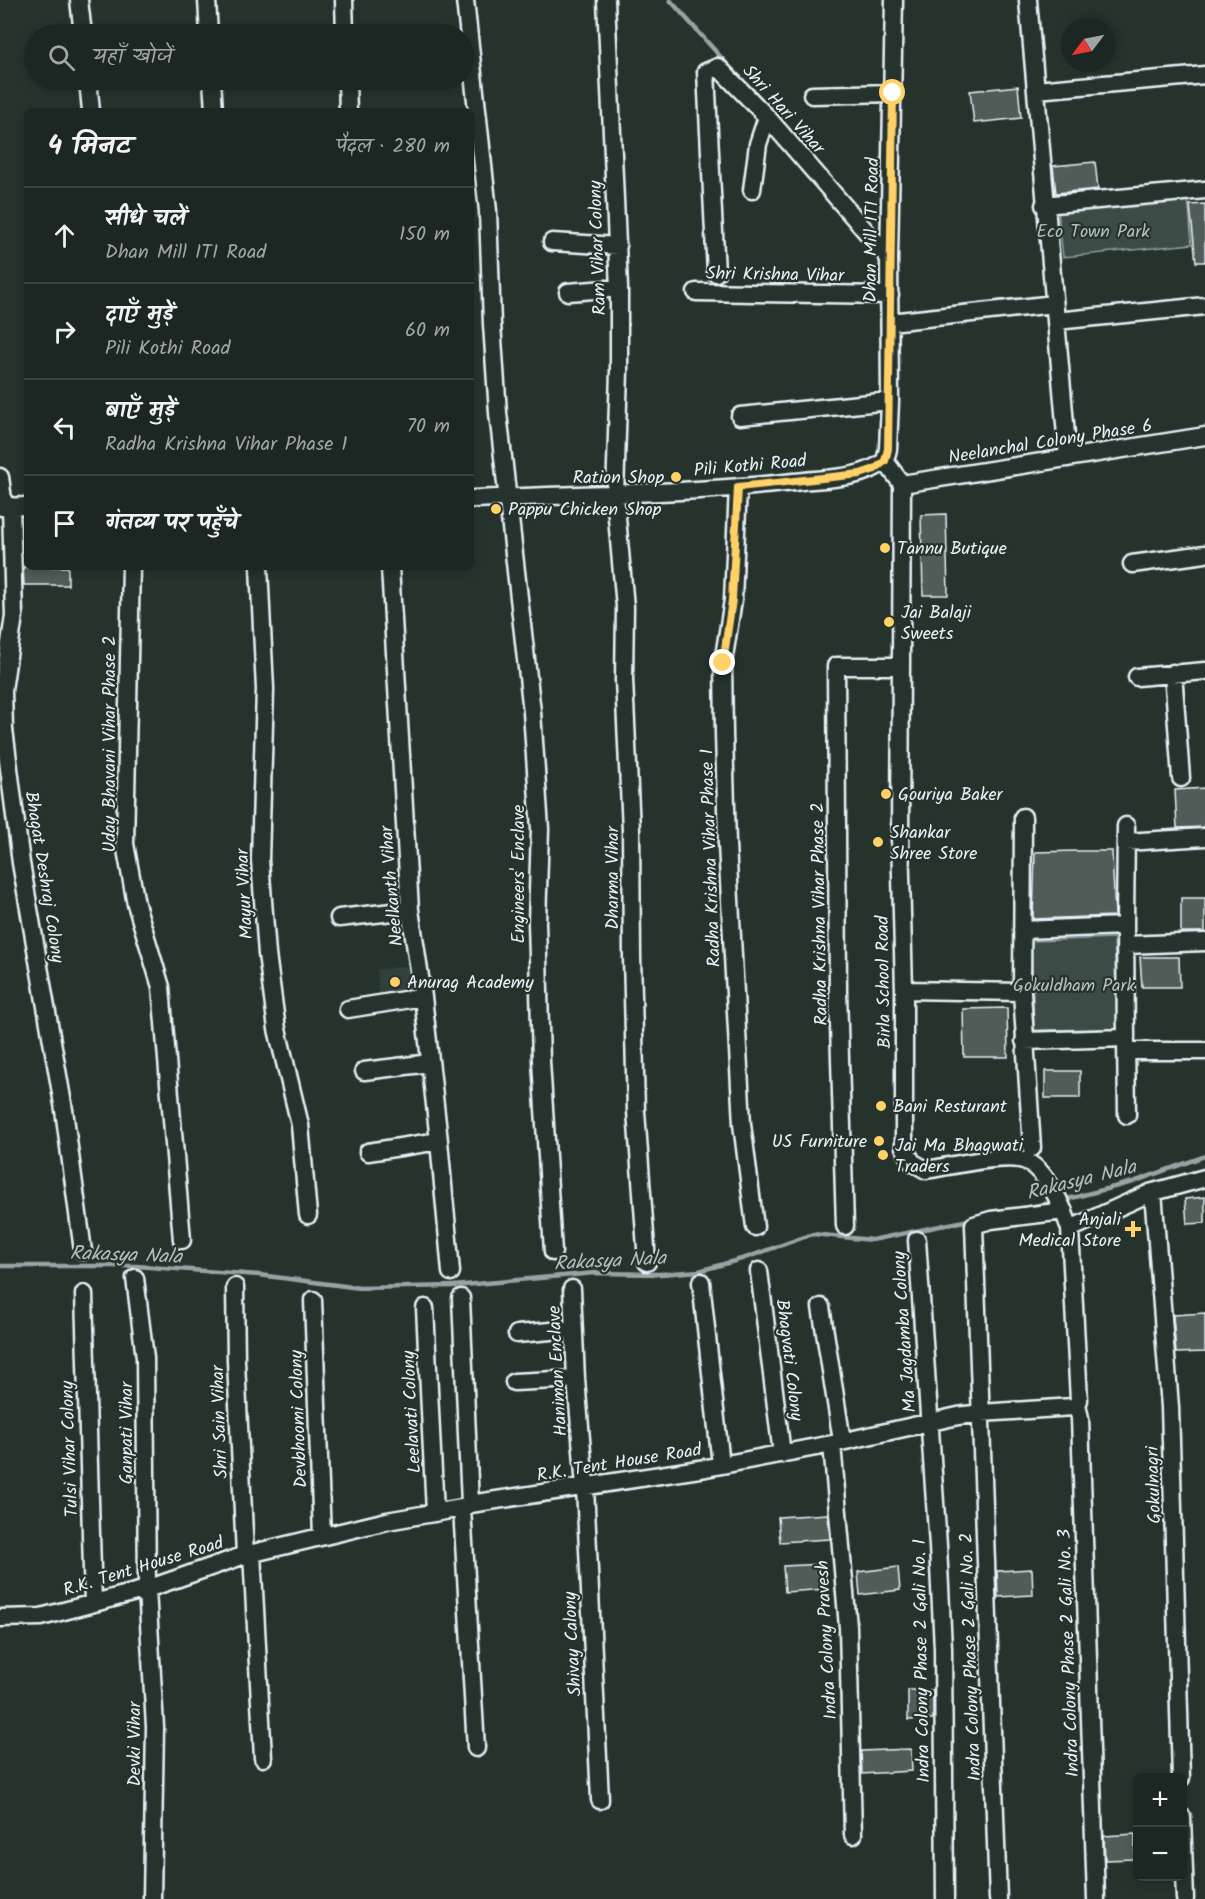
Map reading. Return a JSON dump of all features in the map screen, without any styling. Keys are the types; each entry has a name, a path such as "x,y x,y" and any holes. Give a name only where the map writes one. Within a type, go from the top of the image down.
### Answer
{"street":[{"path":"79,0 81,24"},
{"path":"207,0 208,24"},
{"path":"344,0 345,24"},
{"name":"Engineers' Enclave","path":"465,0 468,24"},
{"name":"Ram Vihar Colony","path":"606,0 619,288 615,495"},
{"name":"Dhan Mill ITI Road","path":"885,461 888,449 890,401 889,258 894,0"},
{"path":"1028,0 1044,205 1068,458"},
{"name":"Shri Hari Vihar","path":"716,273 706,72 718,67 767,117 889,258"},
{"path":"1036,90 1205,75"},
{"name":"Engineers' Enclave","path":"474,83 488,211 498,413 532,712 540,829 537,922 541,1061 553,1252"},
{"path":"89,90 91,108"},
{"path":"213,90 214,108"},
{"path":"347,90 348,108"},
{"path":"812,94 893,93"},
{"path":"752,190 758,144 767,117"},
{"path":"1044,205 1205,190"},
{"path":"552,242 618,246"},
{"path":"568,292 619,288"},
{"name":"Shri Krishna Vihar","path":"696,292 890,295"},
{"path":"890,322 1054,304"},
{"path":"1056,321 1205,306"},
{"path":"740,416 890,401"},
{"name":"Neelanchal Colony Phase 6","path":"902,484 1205,436"},
{"path":"885,461 902,484"},
{"name":"Pili Kothi Road","path":"474,499 615,495 738,487 860,474 875,469 885,461"},
{"name":"Bhagat Deshraj Colony","path":"0,477 10,506 14,616 3,690 4,729 21,862 64,1110 83,1251"},
{"name":"Birla School Road","path":"902,484 900,837 904,990 904,1147 912,1162 926,1170 1005,1158 1026,1161 1045,1178 1063,1209 1070,1229"},
{"name":"Radha Krishna Vihar Phase 1","path":"738,487 732,600 723,663 727,844 742,1124 755,1227"},
{"name":"Dharma Vihar","path":"615,495 625,608 624,680 631,830 636,1111 647,1262"},
{"path":"1132,564 1205,554"},
{"name":"Uday Bhavani Vihar Phase 2","path":"131,570 125,843 136,904 161,987 182,1240"},
{"name":"Mayur Vihar","path":"259,570 265,689 260,860 267,954 277,1029 300,1125 308,1215"},
{"name":"Neelkanth Vihar","path":"390,570 410,910 440,1141 451,1272"},
{"name":"Radha Krishna Vihar Phase 2","path":"845,1226 838,992 836,666 901,666"},
{"path":"1137,677 1205,671"},
{"path":"1173,673 1181,778"},
{"path":"1023,817 1022,992 1032,1149"},
{"path":"1127,1115 1126,834 1205,837"},
{"path":"339,918 410,910"},
{"path":"1022,930 1125,926"},
{"path":"1125,945 1205,942"},
{"path":"904,990 1022,992"},
{"path":"348,1009 423,997"},
{"path":"1024,1041 1205,1051"},
{"path":"364,1071 430,1063"},
{"path":"368,1152 440,1141"},
{"path":"1077,1405 1070,1229 1131,1200 1205,1178"},
{"name":"Gokulnagri","path":"1154,1192 1170,1407 1181,1773"},
{"name":"Indra Colony Phase 2 Gali No. 2","path":"998,1899 974,1225 990,1220 1063,1209"},
{"name":"Ma Jagdamba Colony","path":"917,1240 930,1421"},
{"name":"Bhagvati Colony","path":"759,1271 782,1454"},
{"name":"Ganpati Vihar","path":"135,1278 145,1358 147,1589"},
{"path":"701,1282 721,1465"},
{"name":"Shri Sain Vihar","path":"235,1287 236,1362 263,1758"},
{"name":"Haniman Enclave","path":"572,1289 576,1379 585,1487"},
{"name":"Tulsi Vihar Colony","path":"84,1294 93,1603"},
{"path":"461,1298 466,1506 476,1749"},
{"name":"Devbhoomi Colony","path":"313,1300 322,1536"},
{"name":"Leelavati Colony","path":"425,1308 435,1513"},
{"name":"Indra Colony Pravesh","path":"821,1308 837,1442 848,1627 853,1835"},
{"path":"517,1334 573,1329"},
{"path":"514,1382 576,1379"},
{"name":"R.K. Tent House Road","path":"0,1618 41,1617 147,1589 248,1554 387,1521 782,1454 930,1421 981,1413 1077,1405"},
{"name":"Indra Colony Phase 2 Gali No. 3","path":"1077,1405 1080,1418 1096,1899"},
{"name":"Indra Colony Phase 2 Gali No. 1","path":"930,1421 943,1648 945,1899"},
{"name":"Shivay Calony","path":"585,1487 600,1800"},
{"name":"Devki Vihar","path":"147,1589 155,1727 152,1899"},
{"path":"1182,1827 1185,1899"}],"shaded area":[{"path":"13,513 24,513 24,570 68,570 68,585 17,585"},
{"name":"Anurag Academy","path":"411,965 414,995 379,1000 377,970"}],"green space":[{"name":"Eco Town Park","path":"1188,198 1192,244 1063,257 1058,211"},
{"name":"Gokuldham Park","path":"1114,938 1118,1029 1034,1030 1031,941"}],"building":[{"path":"1018,86 1021,118 974,123 970,91"},
{"path":"1095,162 1098,189 1056,193 1053,166"},
{"path":"1205,204 1205,262 1196,262 1190,205"},
{"path":"946,514 948,595 923,595 921,515"},
{"path":"23,567 24,570 68,570 68,585 24,585"},
{"path":"1205,788 1205,827 1177,828 1175,790"},
{"path":"1112,851 1115,916 1033,919 1035,852"},
{"path":"1181,898 1205,898 1205,932 1181,932"},
{"path":"1140,957 1179,957 1180,987 1142,987"},
{"path":"1007,1008 1008,1057 964,1057 963,1009"},
{"path":"1045,1071 1080,1071 1080,1098 1045,1098"},
{"path":"1205,1197 1205,1223 1187,1224 1185,1199"},
{"path":"1205,1313 1205,1352 1176,1353 1173,1315"},
{"path":"828,1514 830,1539 780,1542 778,1517"},
{"path":"825,1564 827,1589 785,1592 783,1566"},
{"path":"898,1567 900,1590 860,1595 858,1572"},
{"path":"1032,1569 1033,1595 998,1597 997,1571"},
{"path":"908,1690 933,1690 933,1719 908,1720"},
{"path":"911,1749 912,1771 862,1774 861,1751"},
{"path":"1133,1834 1133,1859 1105,1860 1104,1836"}],"waterway":[{"path":"670,0 734,72"},
{"name":"Rakasya Nala","path":"1023,1208 1133,1182 1205,1156"},
{"name":"Rakasya Nala","path":"0,1266 136,1266 259,1275 360,1288 453,1286 595,1273 661,1274 699,1271 745,1258 813,1234 872,1240 974,1219"}],"place":[{"name":"Ration Shop","path":"676,477"},
{"name":"Pappu Chicken Shop","path":"496,509"},
{"name":"Tannu Butique","path":"885,548"},
{"name":"Jai Balaji Sweets","path":"889,622"},
{"name":"Gouriya Baker","path":"886,794"},
{"name":"Shankar Shree Store","path":"878,842"},
{"name":"Anurag Academy","path":"395,982"},
{"name":"Bani Resturant","path":"881,1106"},
{"name":"US Furniture","path":"879,1141"},
{"name":"Jai Ma Bhagwati Traders","path":"883,1155"},
{"name":"Anjali Medical Store","path":"1133,1229"}],"route":[{"path":"723,663 732,600 738,487 860,474 875,469 885,461 888,449 890,401 889,258 893,93"}]}
